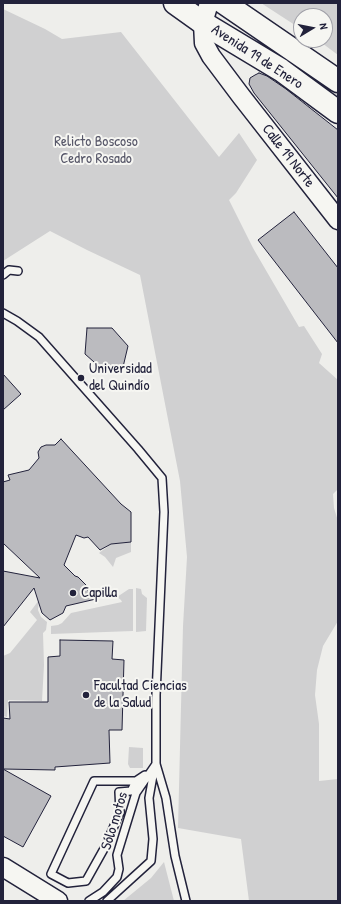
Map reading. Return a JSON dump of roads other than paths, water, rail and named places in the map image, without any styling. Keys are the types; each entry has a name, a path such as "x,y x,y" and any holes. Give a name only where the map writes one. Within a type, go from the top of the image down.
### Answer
{"main road":[{"name":"Avenida 19 de Enero","path":"175,3 206,13 338,112"},
{"name":"Avenida 19 de Enero","path":"224,3 338,81"}],"street":[{"name":"Calle 19 Norte","path":"206,13 204,43 211,56 237,92 338,220"},
{"path":"3,867 58,901"}],"lane":[{"path":"3,274 9,270 18,271"},
{"path":"3,313 39,337 162,478 164,512 156,695 156,764 166,798 175,856 186,901"},
{"path":"107,901 151,861 153,839 149,798 152,777 156,764"},
{"name":"Sólo motos","path":"89,901 103,892 119,874 117,855 136,793 156,764"},
{"path":"136,781 94,781 51,874 68,883 86,881 105,847 120,812 119,792 131,791 136,781 145,775 148,777"}],"place":[{"name":"Universidad del Quindío","path":"81,378"},
{"name":"Capilla","path":"73,593"},
{"name":"Facultad Ciencias de la Salud","path":"86,695"}],"park label":[{"name":"Relicto Boscoso Cedro Rosado","path":"96,150"}]}
